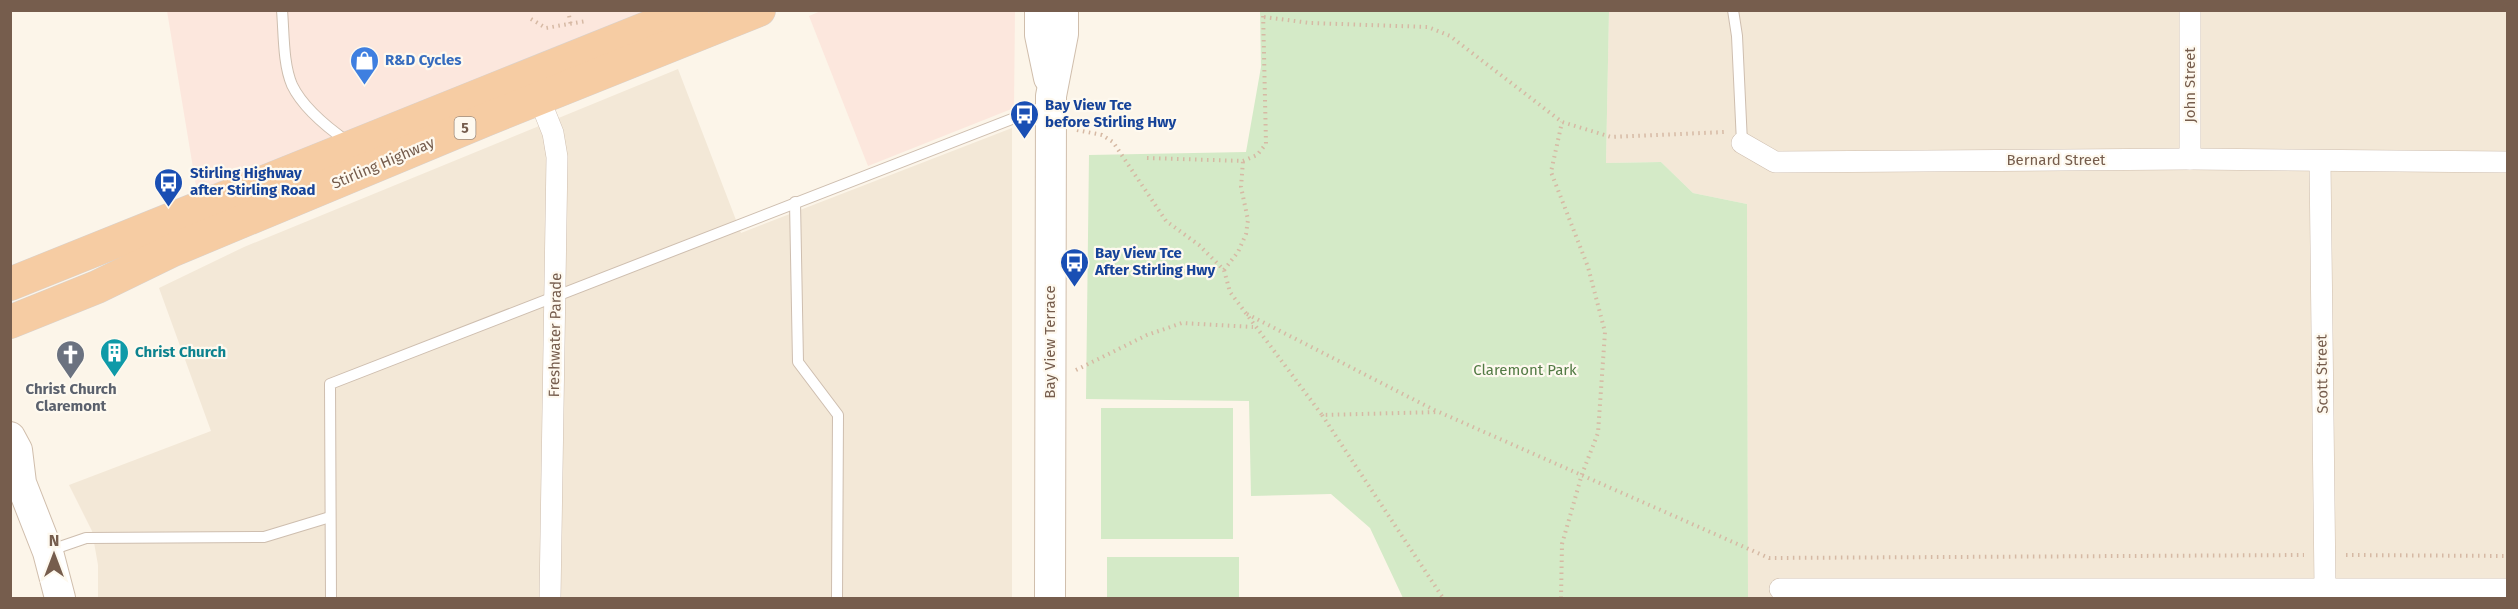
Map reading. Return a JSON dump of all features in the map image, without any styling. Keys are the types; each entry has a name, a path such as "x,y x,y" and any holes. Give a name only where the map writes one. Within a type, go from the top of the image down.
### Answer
{"highway":[{"name":"Stirling Highway","path":"10,322 97,287 173,250 680,23 759,10"},
{"name":"Stirling Highway","path":"10,284 170,222 353,145 534,88"}],"main road":[{"name":"Bay View Terrace","path":"1040,10 1040,35 1051,107 1050,598"},
{"name":"Bay View Terrace","path":"1051,107 1063,34 1063,10"},
{"path":"10,437 17,450 16,478 48,552 60,598"}],"street":[{"name":"John Street","path":"2190,10 2190,159"},
{"name":"Freshwater Parade","path":"534,88 553,133 557,157 550,598"},
{"name":"Bernard Street","path":"1741,137 1775,162 2190,159 2508,162"},
{"name":"Scott Street","path":"2320,161 2325,587"},
{"path":"1780,589 2181,594 2325,587 2508,589"}],"lane":[{"path":"282,10 292,85 303,101 324,123 353,145"},
{"path":"1733,10 1737,36 1741,137"},
{"path":"331,598 330,384 795,202 1051,107"},
{"path":"795,202 798,362 838,415 837,598"},
{"path":"48,552 86,538 264,537 330,516"}],"path":[{"path":"568,10 570,23"},
{"path":"1147,158 1243,161 1257,155 1266,144 1263,10"},
{"path":"1264,17 1310,22 1428,27 1450,36 1562,122 1611,136 1741,137"},
{"path":"531,20 546,28 589,20"},
{"path":"1051,107 1080,130 1102,135 1113,141 1166,221 1199,245 1224,270 1230,292 1322,415 1443,598"},
{"path":"1560,598 1562,544 1582,474 1598,433 1605,333 1588,267 1551,172 1562,122"},
{"path":"1224,270 1238,252 1246,234 1247,212 1241,187 1243,161"},
{"path":"1246,314 1439,412 1769,558 2307,555"},
{"path":"1050,380 1075,371 1147,335 1182,323 1254,327"},
{"path":"1322,415 1439,412"},
{"path":"2345,555 2508,556"}],"shaded area":[{"path":"823,10 1015,11 1014,108 868,166 809,16"},
{"path":"167,11 663,11 198,198"},
{"path":"1609,11 2507,11 2507,598 1748,598 1747,204 1693,193 1661,162 1606,163"},
{"path":"678,69 741,233 1012,128 1012,598 98,598 98,565 92,531 69,485 211,431 159,288 244,247"}],"green space":[{"name":"Claremont Park","path":"1260,11 1609,11 1606,163 1661,162 1693,193 1747,204 1748,598 1403,598 1370,528 1331,494 1251,496 1249,401 1086,399 1089,155 1246,152 1261,67"},
{"path":"1101,408 1233,408 1233,539 1101,539"},
{"path":"1107,557 1239,557 1239,598 1107,598"}],"place":[{"name":"R&D Cycles","path":"364,86"},
{"name":"Bay View Tce before Stirling Hwy","path":"1024,140"},
{"name":"Stirling Highway after Stirling Road","path":"169,208"},
{"name":"Bay View Tce After Stirling Hwy","path":"1074,288"},
{"name":"Christ Church","path":"114,378"},
{"name":"Christ Church Claremont","path":"71,380"}]}
